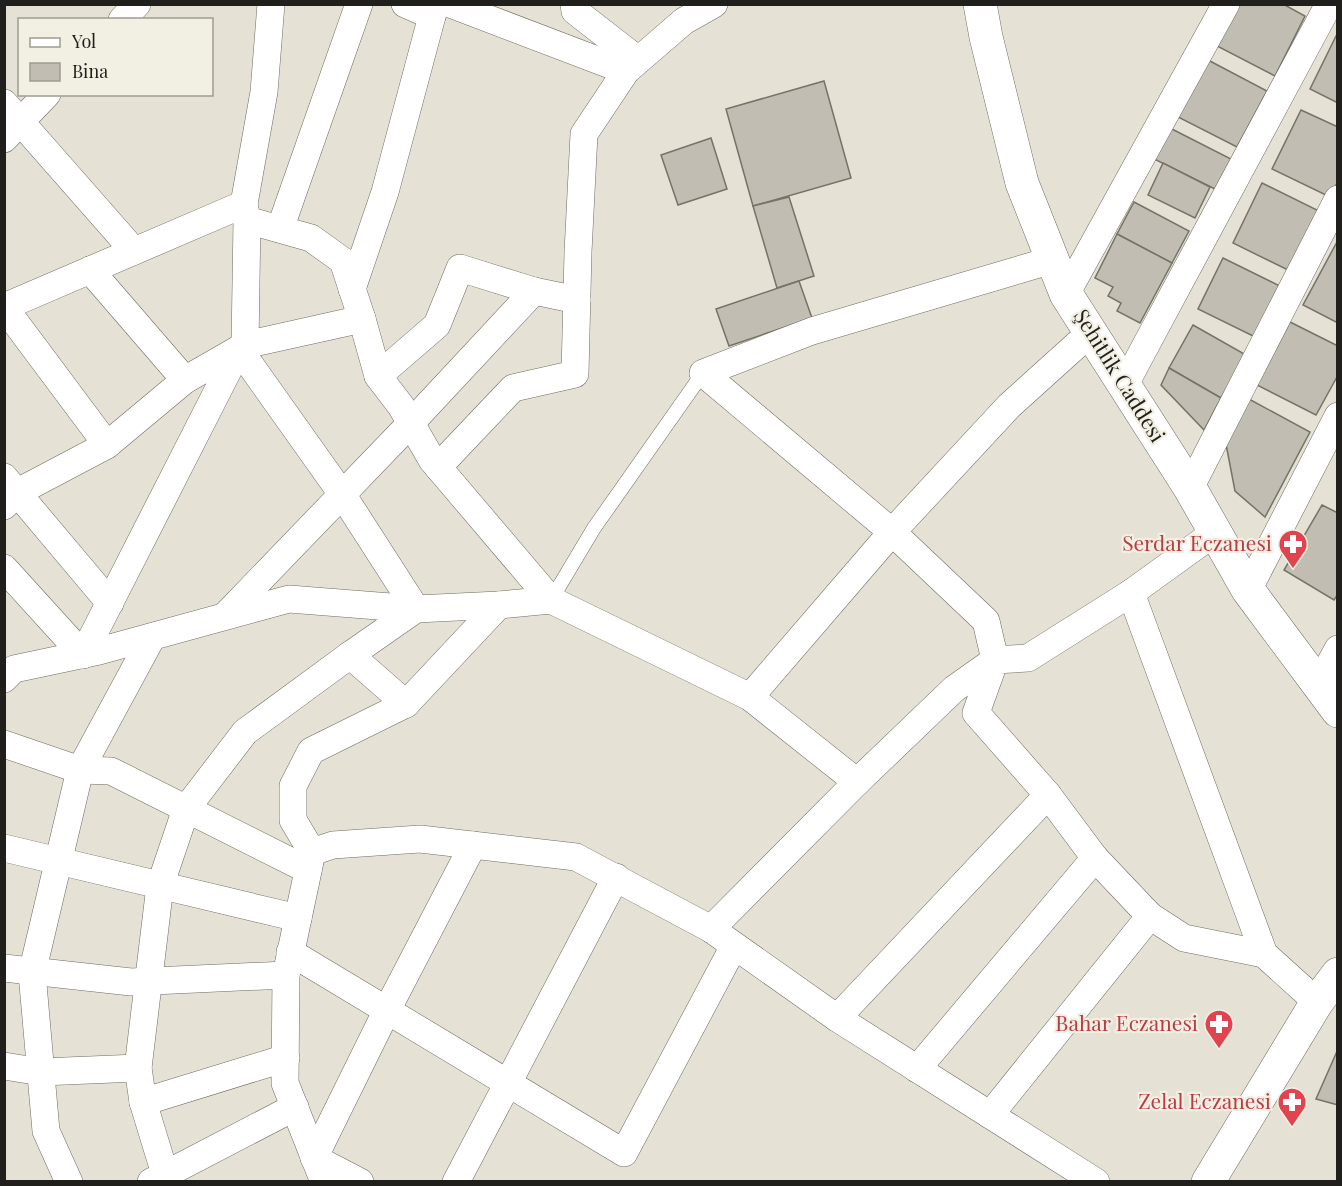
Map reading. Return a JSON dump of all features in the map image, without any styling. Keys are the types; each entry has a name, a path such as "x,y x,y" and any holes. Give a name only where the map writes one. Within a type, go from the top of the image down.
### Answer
{"street":[{"path":"124,18 137,4"},
{"path":"83,655 242,347 246,212 264,92 271,4"},
{"path":"280,229 359,4"},
{"path":"405,4 439,8 632,66"},
{"path":"574,4 575,11 632,66"},
{"path":"438,467 513,388 576,374 584,134 632,66 684,21 714,4"},
{"name":"Şehitlik Caddesi","path":"980,4 1022,183 1066,294 1190,488 1248,590 1338,711"},
{"path":"1066,294 1226,4"},
{"path":"1124,386 1329,7"},
{"path":"352,289 385,192 439,8"},
{"path":"44,96 10,121 134,251"},
{"path":"1190,488 1338,199"},
{"path":"107,445 4,307 134,251 246,212 280,229 311,238 343,261 378,376 401,406 438,467 551,600 750,697 857,782"},
{"path":"1052,260 812,331 703,373 892,532 986,621 995,660 976,713 1048,795 1095,858 1150,916 1184,938 1264,954"},
{"path":"378,376 437,325 460,268 534,291 577,300"},
{"path":"90,270 185,380"},
{"path":"225,617 534,291"},
{"path":"110,603 9,492 107,445 185,380 242,347 362,319"},
{"path":"750,697 892,532 1009,406 1091,332"},
{"path":"242,347 342,494 416,609"},
{"path":"1248,590 1338,416"},
{"path":"711,929 857,782 954,689 995,660 1028,658 1131,593 1214,533"},
{"path":"4,568 83,655"},
{"path":"1131,593 1264,954 1317,1002"},
{"path":"4,680 14,669 83,655 289,599 416,609 551,600"},
{"path":"319,1170 285,1083 288,964 310,861 293,820 293,786 311,751 406,704 500,605"},
{"path":"295,1107 158,1178 138,1068 160,886 186,809 245,732 416,609"},
{"path":"69,1182 45,1131 32,973 80,770 152,637"},
{"path":"1319,684 1338,649"},
{"path":"350,655 406,704"},
{"path":"4,744 80,770 111,771 186,809 310,861"},
{"path":"837,1018 1048,795"},
{"path":"310,861 333,845 420,839 576,857 711,929 837,1018 1096,1182"},
{"path":"319,1170 387,1010 473,845"},
{"path":"4,848 298,918"},
{"path":"917,1069 1095,858"},
{"path":"456,1182 616,877"},
{"path":"990,1115 1150,916"},
{"path":"4,968 32,973 131,982 288,964 387,1010 624,1153 734,946"},
{"path":"1217,1179 1317,1002 1338,974"},
{"path":"143,1102 286,1058"},
{"path":"4,1066 41,1072 138,1068"},
{"path":"319,1170 360,1182"}],"lane":[{"path":"551,600 594,528 703,373"}],"building":[{"path":"1238,4 1283,4 1305,16 1275,76 1217,46"},
{"path":"1338,32 1338,103 1310,89"},
{"path":"1208,60 1267,91 1237,147 1178,117"},
{"path":"824,81 851,178 753,206 726,109"},
{"path":"1301,110 1338,127 1338,181 1330,197 1272,169"},
{"path":"1166,126 1231,159 1215,189 1150,157"},
{"path":"711,138 727,189 678,205 661,155"},
{"path":"1163,163 1210,187 1195,218 1148,195"},
{"path":"1262,183 1319,211 1290,271 1233,243"},
{"path":"789,197 814,276 777,288 753,206"},
{"path":"1134,202 1189,231 1172,263 1117,234"},
{"path":"1117,234 1172,263 1140,323 1117,311 1121,303 1108,296 1113,287 1095,278"},
{"path":"1338,240 1338,323 1303,305"},
{"path":"1223,258 1280,286 1255,337 1198,309"},
{"path":"799,281 812,318 729,346 716,309"},
{"path":"1290,322 1338,346 1338,375 1316,415 1257,385"},
{"path":"1193,325 1246,355 1221,398 1169,368"},
{"path":"1169,368 1221,398 1204,430 1161,385"},
{"path":"1247,398 1310,432 1265,517 1235,491 1225,439"},
{"path":"1322,505 1338,513 1338,594 1334,600 1284,570"},
{"path":"1338,1049 1338,1105 1316,1099"}],"place":[{"name":"Serdar Eczanesi","path":"1293,570"},
{"name":"Bahar Eczanesi","path":"1219,1050"},
{"name":"Zelal Eczanesi","path":"1292,1128"}]}
